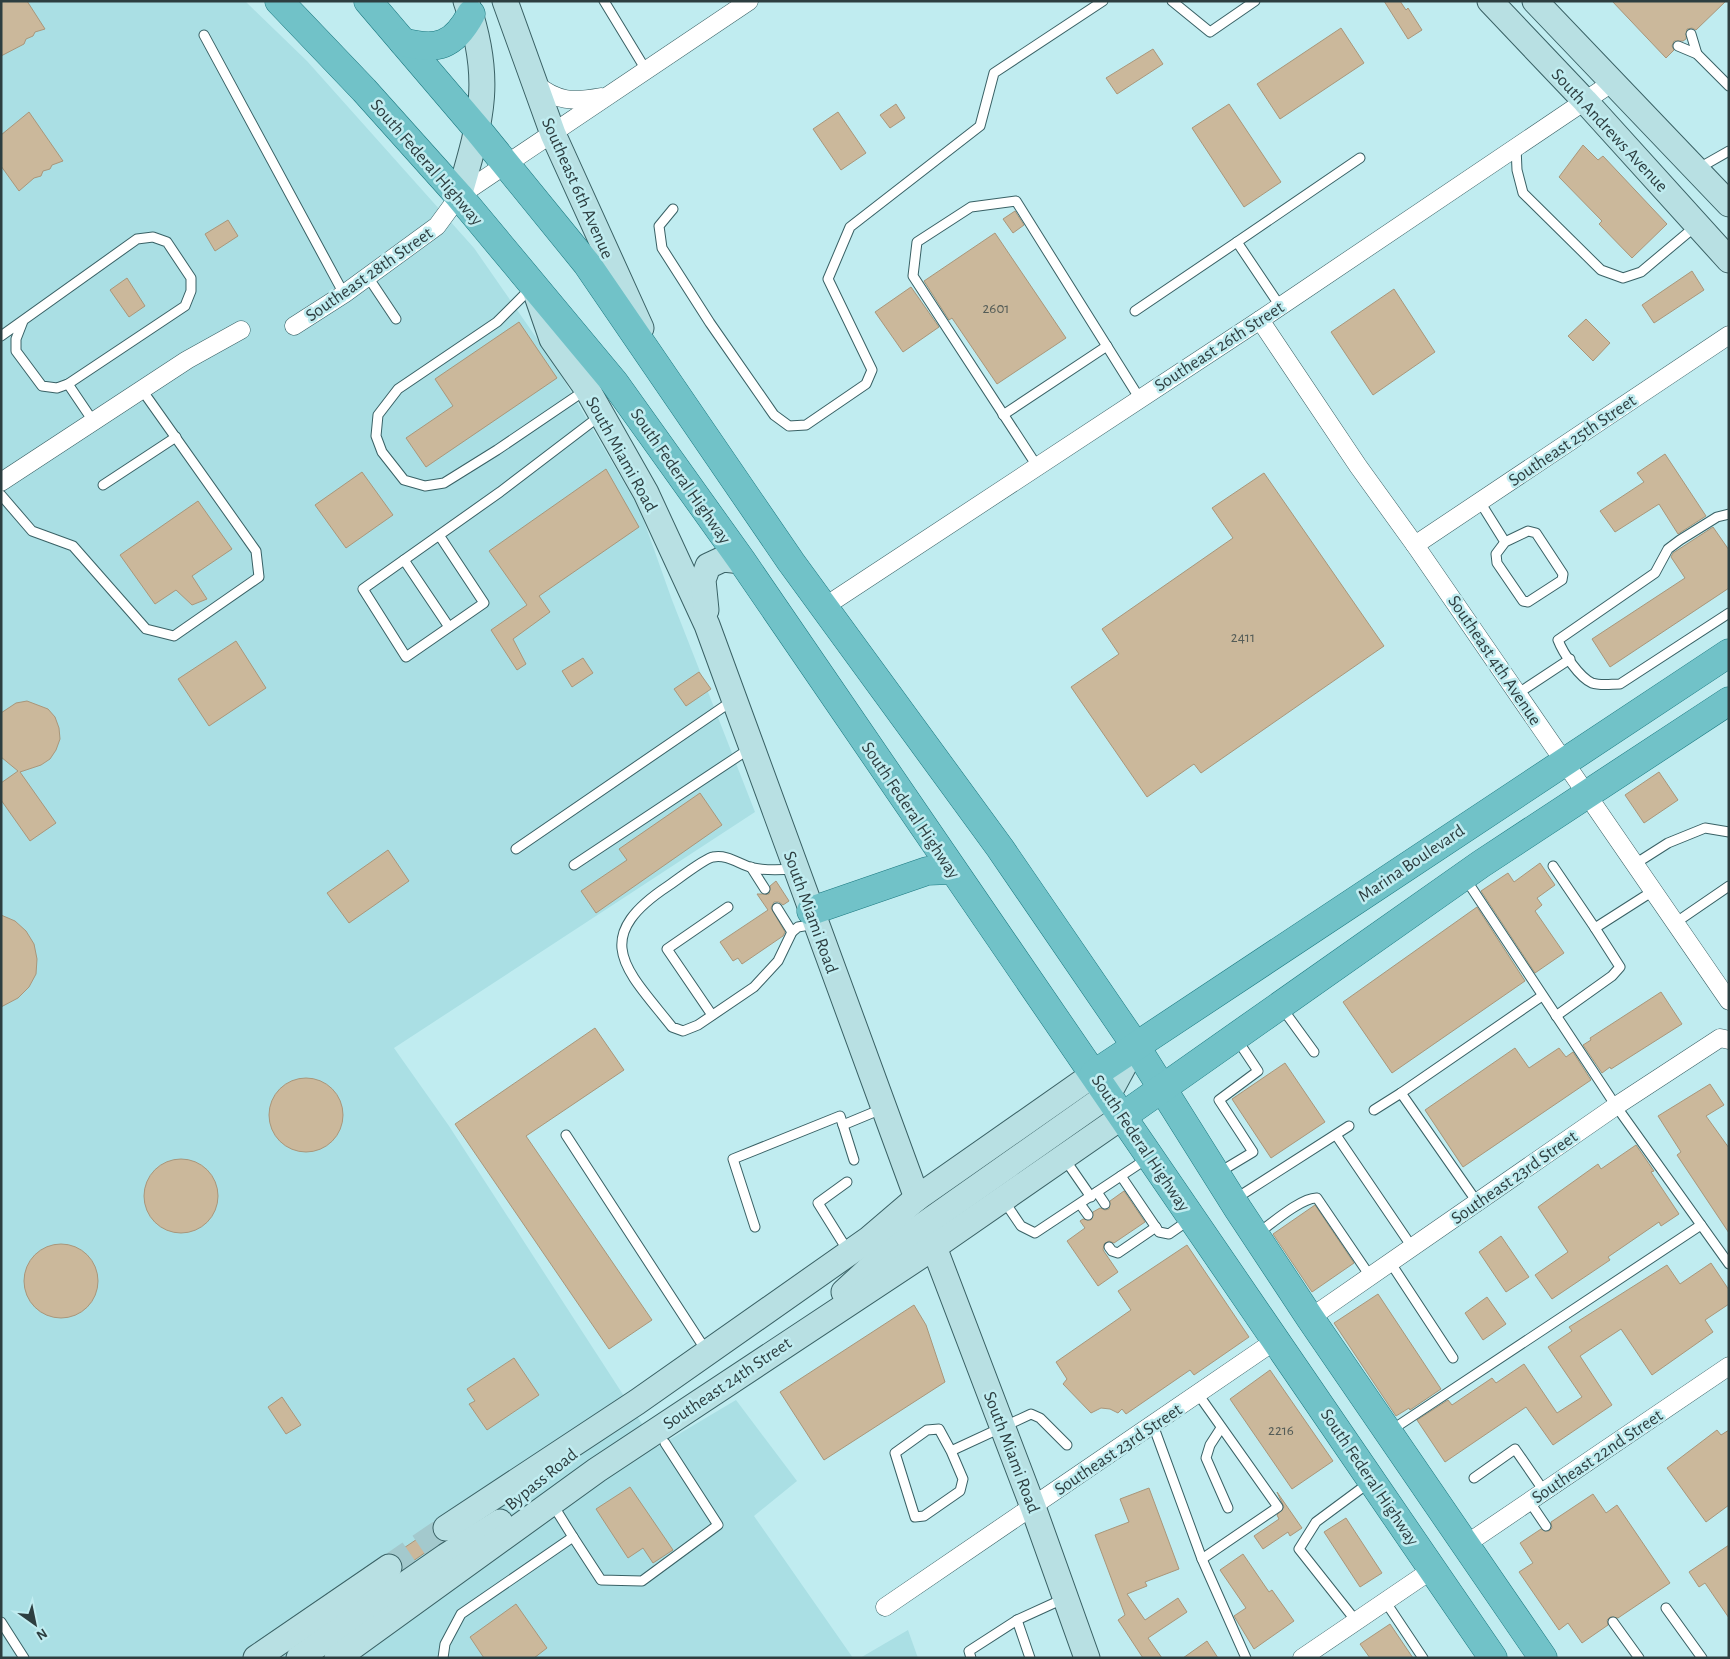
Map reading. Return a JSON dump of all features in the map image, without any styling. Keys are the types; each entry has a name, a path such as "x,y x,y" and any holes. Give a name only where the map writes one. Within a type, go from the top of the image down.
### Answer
{"main road":[{"name":"South Federal Highway","path":"279,1 364,90 459,196 614,382 742,561 1493,1658"},
{"path":"368,1 478,130 588,264 824,607 985,827 1135,1045 1232,1201 1388,1433 1543,1658"},
{"path":"403,42 432,47 450,41 464,26 468,8"},
{"path":"742,561 787,594 804,603 824,607"},
{"name":"Marina Boulevard","path":"1108,1095 1135,1045 1729,653"},
{"path":"1108,1095 1162,1089 1464,876 1729,701"},
{"path":"813,918 927,870 952,870"},
{"path":"1406,1530 1429,1541 1445,1545 1465,1545"},
{"path":"1433,1569 1451,1569 1491,1582"}],"street":[{"name":"Southeast 6th Avenue","path":"505,1 552,134 661,371"},
{"name":"Southeast 28th Street","path":"294,326 344,294 437,226 459,196 749,1"},
{"name":"South Andrews Avenue","path":"1490,1 1585,101 1729,260"},
{"name":"South Andrews Avenue","path":"1535,1 1729,204"},
{"path":"459,196 478,130 484,77 468,8"},
{"name":"Southeast 26th Street","path":"824,607 1260,320 1613,82"},
{"name":"Southeast 28th Street","path":"534,83 547,93 576,101 609,96"},
{"name":"South Miami Road","path":"533,286 552,339 587,389 646,493 707,625 917,1198"},
{"name":"Southeast 4th Avenue","path":"1260,320 1358,466 1415,545 1729,1002"},
{"path":"1,482 187,360 241,330"},
{"name":"Southeast 25th Street","path":"1415,545 1729,335"},
{"name":"South Miami Road","path":"707,625 703,580 708,566 723,559 742,561"},
{"name":"Southeast 23rd Street","path":"1310,1318 1616,1106 1724,1039"},
{"path":"784,1346 895,1245 1108,1095"},
{"name":"Southeast 24th Street","path":"256,1658 389,1587 557,1511 597,1470 934,1247 1063,1158 1108,1095"},
{"name":"Southeast 24th Street","path":"446,1528 637,1402 869,1239 917,1198 1108,1095"},
{"name":"South Miami Road","path":"934,1247 1003,1426 1087,1658"},
{"name":"Southeast 23rd Street","path":"885,1607 1276,1340"},
{"path":"707,1352 725,1352 732,1357 742,1374"},
{"name":"Southeast 22nd Street","path":"1465,1545 1729,1366"},
{"name":"Bypass Road","path":"446,1556 637,1402"},
{"name":"Bypass Road","path":"299,1658 389,1587 446,1556 541,1496 597,1470"},
{"path":"1302,1658 1433,1569"},
{"name":"Southeast 24th Street","path":"337,1658 389,1587"}],"lane":[{"path":"604,1 646,70"},
{"path":"673,209 659,226 662,248 710,323 774,415 789,426 806,425 866,384 872,370 828,279 850,227 980,126 994,73 1103,1"},
{"path":"1172,1 1210,32 1255,1"},
{"path":"1691,34 1697,54"},
{"path":"204,35 344,294"},
{"path":"1678,46 1697,54 1729,86"},
{"path":"1516,147 1517,170 1523,193 1601,270 1623,278 1641,272 1697,225"},
{"path":"1696,170 1729,150"},
{"path":"1135,311 1360,158"},
{"path":"1037,466 912,276 917,242 971,206 1016,201 1140,399"},
{"path":"1,336 137,239 153,237 167,242 191,278 191,291 185,306 68,384 57,388 42,386 16,350 16,339 23,321"},
{"path":"1237,242 1280,306"},
{"path":"368,277 396,320"},
{"path":"533,286 496,322 398,388 378,415 376,436 382,452 404,480 426,486 444,483 497,450 587,389"},
{"path":"1003,414 1107,346"},
{"path":"68,384 94,421"},
{"path":"1,495 32,531 73,546 146,629 174,636 259,577 256,551 142,390"},
{"path":"439,536 484,603 406,657 363,589 439,536 601,415"},
{"path":"102,485 176,437"},
{"path":"1480,502 1505,542"},
{"path":"1729,514 1717,517 1680,540 1668,549 1655,573 1561,636 1558,640 1570,658 1591,682 1602,685 1620,684 1729,613"},
{"path":"1528,531 1536,533 1563,574 1562,580 1528,602 1523,601 1497,563 1496,554 1505,542 1528,531"},
{"path":"404,560 449,627"},
{"path":"1517,694 1570,658"},
{"path":"516,849 734,699"},
{"path":"574,865 752,748"},
{"path":"1634,864 1668,843 1705,828 1729,832"},
{"path":"796,869 770,870 751,867 731,859 712,857 653,896 635,914 625,930 621,950 628,970 672,1027 683,1030 712,1015 754,987 778,960 792,932 813,918"},
{"path":"1553,866 1620,968 1612,976 1556,1016"},
{"path":"751,867 765,889"},
{"path":"1464,876 1616,1106 1729,1264"},
{"path":"1675,923 1729,886"},
{"path":"1595,928 1653,891"},
{"path":"712,1015 667,949 728,907"},
{"path":"777,908 792,932"},
{"path":"1374,1110 1542,996"},
{"path":"1281,1006 1314,1052"},
{"path":"1216,1174 1253,1152 1219,1100 1258,1071 1236,1038"},
{"path":"1400,1093 1478,1202"},
{"path":"843,1125 884,1108"},
{"path":"755,1227 733,1159 840,1116 854,1160"},
{"path":"1232,1201 1349,1126"},
{"path":"566,1135 707,1352"},
{"path":"1336,1135 1412,1247"},
{"path":"1003,1199 1021,1226 1035,1233 1150,1156"},
{"path":"1063,1158 1094,1195 1105,1204"},
{"path":"1121,1176 1159,1232 1169,1234 1192,1218"},
{"path":"847,1182 818,1203 849,1252"},
{"path":"1255,1235 1302,1203 1311,1198 1317,1198 1370,1276"},
{"path":"1080,1204 1088,1216"},
{"path":"1388,1433 1701,1225"},
{"path":"1109,1247 1112,1251 1118,1253 1156,1227"},
{"path":"1126,1235 1132,1244"},
{"path":"1390,1262 1453,1358"},
{"path":"1198,1394 1278,1507 1202,1559"},
{"path":"951,1451 1032,1414 1040,1418 1067,1445"},
{"path":"1153,1425 1202,1559 1246,1658"},
{"path":"1221,1428 1210,1444 1206,1458 1228,1508"},
{"path":"938,1429 951,1451 963,1479 960,1491 924,1516 915,1517 895,1453 927,1430 938,1429"},
{"path":"557,1511 601,1580 638,1582 716,1526 717,1522 665,1443"},
{"path":"1474,1478 1515,1449 1544,1491"},
{"path":"1356,1621 1299,1550 1316,1522 1372,1480"},
{"path":"1529,1502 1546,1526"},
{"path":"443,1658 445,1644 461,1614 573,1537"},
{"path":"971,1658 969,1651 1017,1620 1066,1598"},
{"path":"1385,1601 1423,1658"},
{"path":"1666,1608 1698,1657"},
{"path":"1017,1620 1030,1658"},
{"path":"1,1622 24,1658"},
{"path":"1613,1622 1639,1658"}],"shaded area":[{"path":"1,1 245,1 307,61 474,248 554,363 640,510 672,600 755,812 394,1048 449,1126 657,1447 736,1400 797,1481 754,1516 853,1658 1,1658"},
{"path":"908,1630 918,1658 860,1658"}],"building":[{"path":"1,1 27,1 45,29 35,32 33,36 26,39 24,44 1,56"},
{"path":"1384,1 1400,1 1406,10 1408,8 1422,30 1408,39"},
{"path":"1612,1 1726,1 1696,30 1692,28 1687,29 1686,39 1674,41 1672,46 1674,50 1666,58"},
{"path":"1341,28 1364,63 1280,119 1257,84"},
{"path":"1153,49 1163,64 1117,94 1106,78"},
{"path":"896,104 905,118 890,128 880,115"},
{"path":"1229,104 1281,182 1244,207 1192,128"},
{"path":"29,112 63,161 43,171 41,176 34,178 19,191 1,166 1,135"},
{"path":"838,112 866,153 841,170 813,129"},
{"path":"1583,145 1598,160 1603,156 1667,224 1632,258 1599,224 1602,221 1559,177"},
{"path":"1015,211 1024,225 1013,233 1003,219"},
{"path":"228,220 238,236 215,251 205,234"},
{"path":"995,233 1066,338 997,384 952,318 949,320 924,281"},
{"path":"1692,271 1704,290 1654,323 1642,305"},
{"path":"127,278 145,306 129,317 110,290"},
{"path":"911,287 939,327 903,352 875,312"},
{"path":"1394,289 1435,352 1373,395 1331,332"},
{"path":"1586,319 1610,343 1593,361 1568,336"},
{"path":"519,322 557,378 426,467 406,438 453,406 435,379"},
{"path":"1665,454 1706,516 1678,534 1659,504 1615,532 1600,511 1644,482 1637,473"},
{"path":"606,469 639,527 539,596 550,612 513,639 526,664 517,670 491,630 527,605 489,551"},
{"path":"362,472 393,515 346,548 315,505"},
{"path":"1264,473 1384,646 1201,773 1194,764 1147,797 1071,687 1119,654 1102,629 1233,538 1212,508"},
{"path":"198,501 232,549 192,576 207,599 192,605 176,590 155,604 120,555"},
{"path":"1713,527 1729,550 1729,588 1610,667 1592,639 1685,578 1671,557 1673,553"},
{"path":"236,641 266,688 209,726 178,679"},
{"path":"583,658 593,673 572,687 562,671"},
{"path":"699,672 711,689 686,706 674,689"},
{"path":"27,701 48,709 55,717 60,739 50,759 41,765 20,772 56,823 30,841 1,800 1,783 18,771 1,757 1,713 16,703"},
{"path":"1659,772 1678,800 1644,823 1625,795"},
{"path":"700,793 722,825 596,913 581,891 627,860 619,849"},
{"path":"388,850 409,881 349,923 327,893"},
{"path":"1540,863 1555,885 1537,898 1542,905 1535,911 1564,953 1535,973 1481,891 1508,873 1514,882"},
{"path":"776,881 789,901 783,905 779,902 774,902 771,908 785,932 783,936 742,964 738,958 733,961 720,942 768,910 757,894 769,894 770,886"},
{"path":"1477,907 1525,981 1392,1073 1343,1002"},
{"path":"1,915 15,921 26,931 34,944 37,959 36,974 29,987 18,998 1,1007"},
{"path":"1661,992 1682,1024 1602,1073 1583,1045 1591,1040 1590,1038"},
{"path":"595,1028 624,1070 526,1136 652,1320 609,1349 455,1124"},
{"path":"1515,1048 1529,1068 1559,1048 1566,1057 1573,1052 1591,1080 1463,1167 1425,1110"},
{"path":"1285,1063 1325,1122 1271,1158 1232,1099"},
{"path":"306,1078 327,1084 337,1094 343,1115 337,1136 327,1146 306,1152 285,1146 275,1136 269,1115 275,1094 285,1084"},
{"path":"1710,1084 1724,1105 1706,1116 1729,1148 1729,1233 1677,1155 1681,1152 1658,1116"},
{"path":"1636,1145 1654,1171 1651,1172 1679,1214 1661,1226 1659,1222 1608,1257 1610,1260 1552,1299 1535,1275 1568,1252 1538,1207 1598,1164 1601,1169"},
{"path":"181,1159 202,1165 212,1175 218,1196 212,1217 202,1227 181,1233 160,1227 150,1217 144,1196 150,1175 160,1165"},
{"path":"1124,1191 1145,1222 1114,1243 1109,1241 1104,1244 1103,1250 1118,1272 1098,1286 1067,1241 1085,1228 1080,1221 1083,1219 1091,1220 1093,1212 1100,1208 1109,1209 1110,1201"},
{"path":"1315,1205 1354,1263 1312,1292 1273,1234"},
{"path":"1501,1236 1529,1277 1506,1292 1479,1252"},
{"path":"61,1244 82,1250 92,1260 98,1281 92,1302 82,1312 61,1318 40,1312 30,1302 24,1281 30,1260 40,1250"},
{"path":"1187,1245 1249,1337 1194,1375 1190,1370 1126,1414 1122,1409 1118,1413 1110,1409 1101,1408 1091,1413 1063,1384 1067,1379 1056,1362 1131,1310 1118,1291"},
{"path":"1711,1263 1729,1290 1729,1304 1705,1320 1713,1332 1652,1375 1621,1329 1580,1356 1612,1405 1553,1445 1526,1407 1445,1462 1417,1420 1448,1400 1452,1405 1492,1378 1496,1383 1524,1364 1557,1413 1582,1397 1548,1347 1572,1331 1569,1327 1667,1265 1680,1284"},
{"path":"1378,1294 1441,1389 1410,1410 1409,1408 1396,1416 1334,1323"},
{"path":"1487,1297 1506,1324 1483,1340 1465,1313"},
{"path":"914,1305 926,1325 945,1382 824,1460 780,1392"},
{"path":"514,1358 539,1395 487,1430 469,1404 475,1401 467,1389"},
{"path":"1270,1370 1333,1461 1292,1489 1230,1399"},
{"path":"282,1397 301,1425 286,1434 268,1407"},
{"path":"1717,1430 1721,1435 1729,1430 1729,1505 1706,1522 1667,1468"},
{"path":"630,1487 673,1550 653,1563 643,1548 628,1558 596,1509"},
{"path":"1149,1488 1179,1569 1145,1582 1147,1586 1127,1594 1145,1620 1178,1598 1187,1612 1148,1638 1162,1658 1143,1658 1118,1620 1125,1615 1095,1535 1129,1522 1120,1499"},
{"path":"1277,1492 1302,1528 1290,1536 1288,1532 1263,1549 1254,1536 1279,1519 1277,1515 1284,1507"},
{"path":"1593,1494 1606,1513 1617,1505 1670,1583 1618,1618 1610,1617 1607,1620 1608,1625 1582,1643 1568,1623 1559,1630 1519,1572 1533,1563 1520,1543 1541,1529 1549,1531 1552,1528 1551,1522"},
{"path":"1346,1518 1382,1573 1360,1587 1324,1532"},
{"path":"432,1529 434,1536 442,1541 403,1568 401,1559 395,1554"},
{"path":"1729,1545 1729,1618 1705,1583 1699,1587 1689,1572"},
{"path":"1243,1554 1269,1592 1272,1590 1294,1621 1254,1649 1234,1616 1246,1608 1220,1570"},
{"path":"516,1604 547,1648 534,1658 484,1658 470,1637"},
{"path":"1390,1624 1413,1658 1370,1658 1360,1644"},
{"path":"1207,1641 1218,1658 1183,1658"}],"tunnel":[{"path":"389,1567 446,1528"}]}
